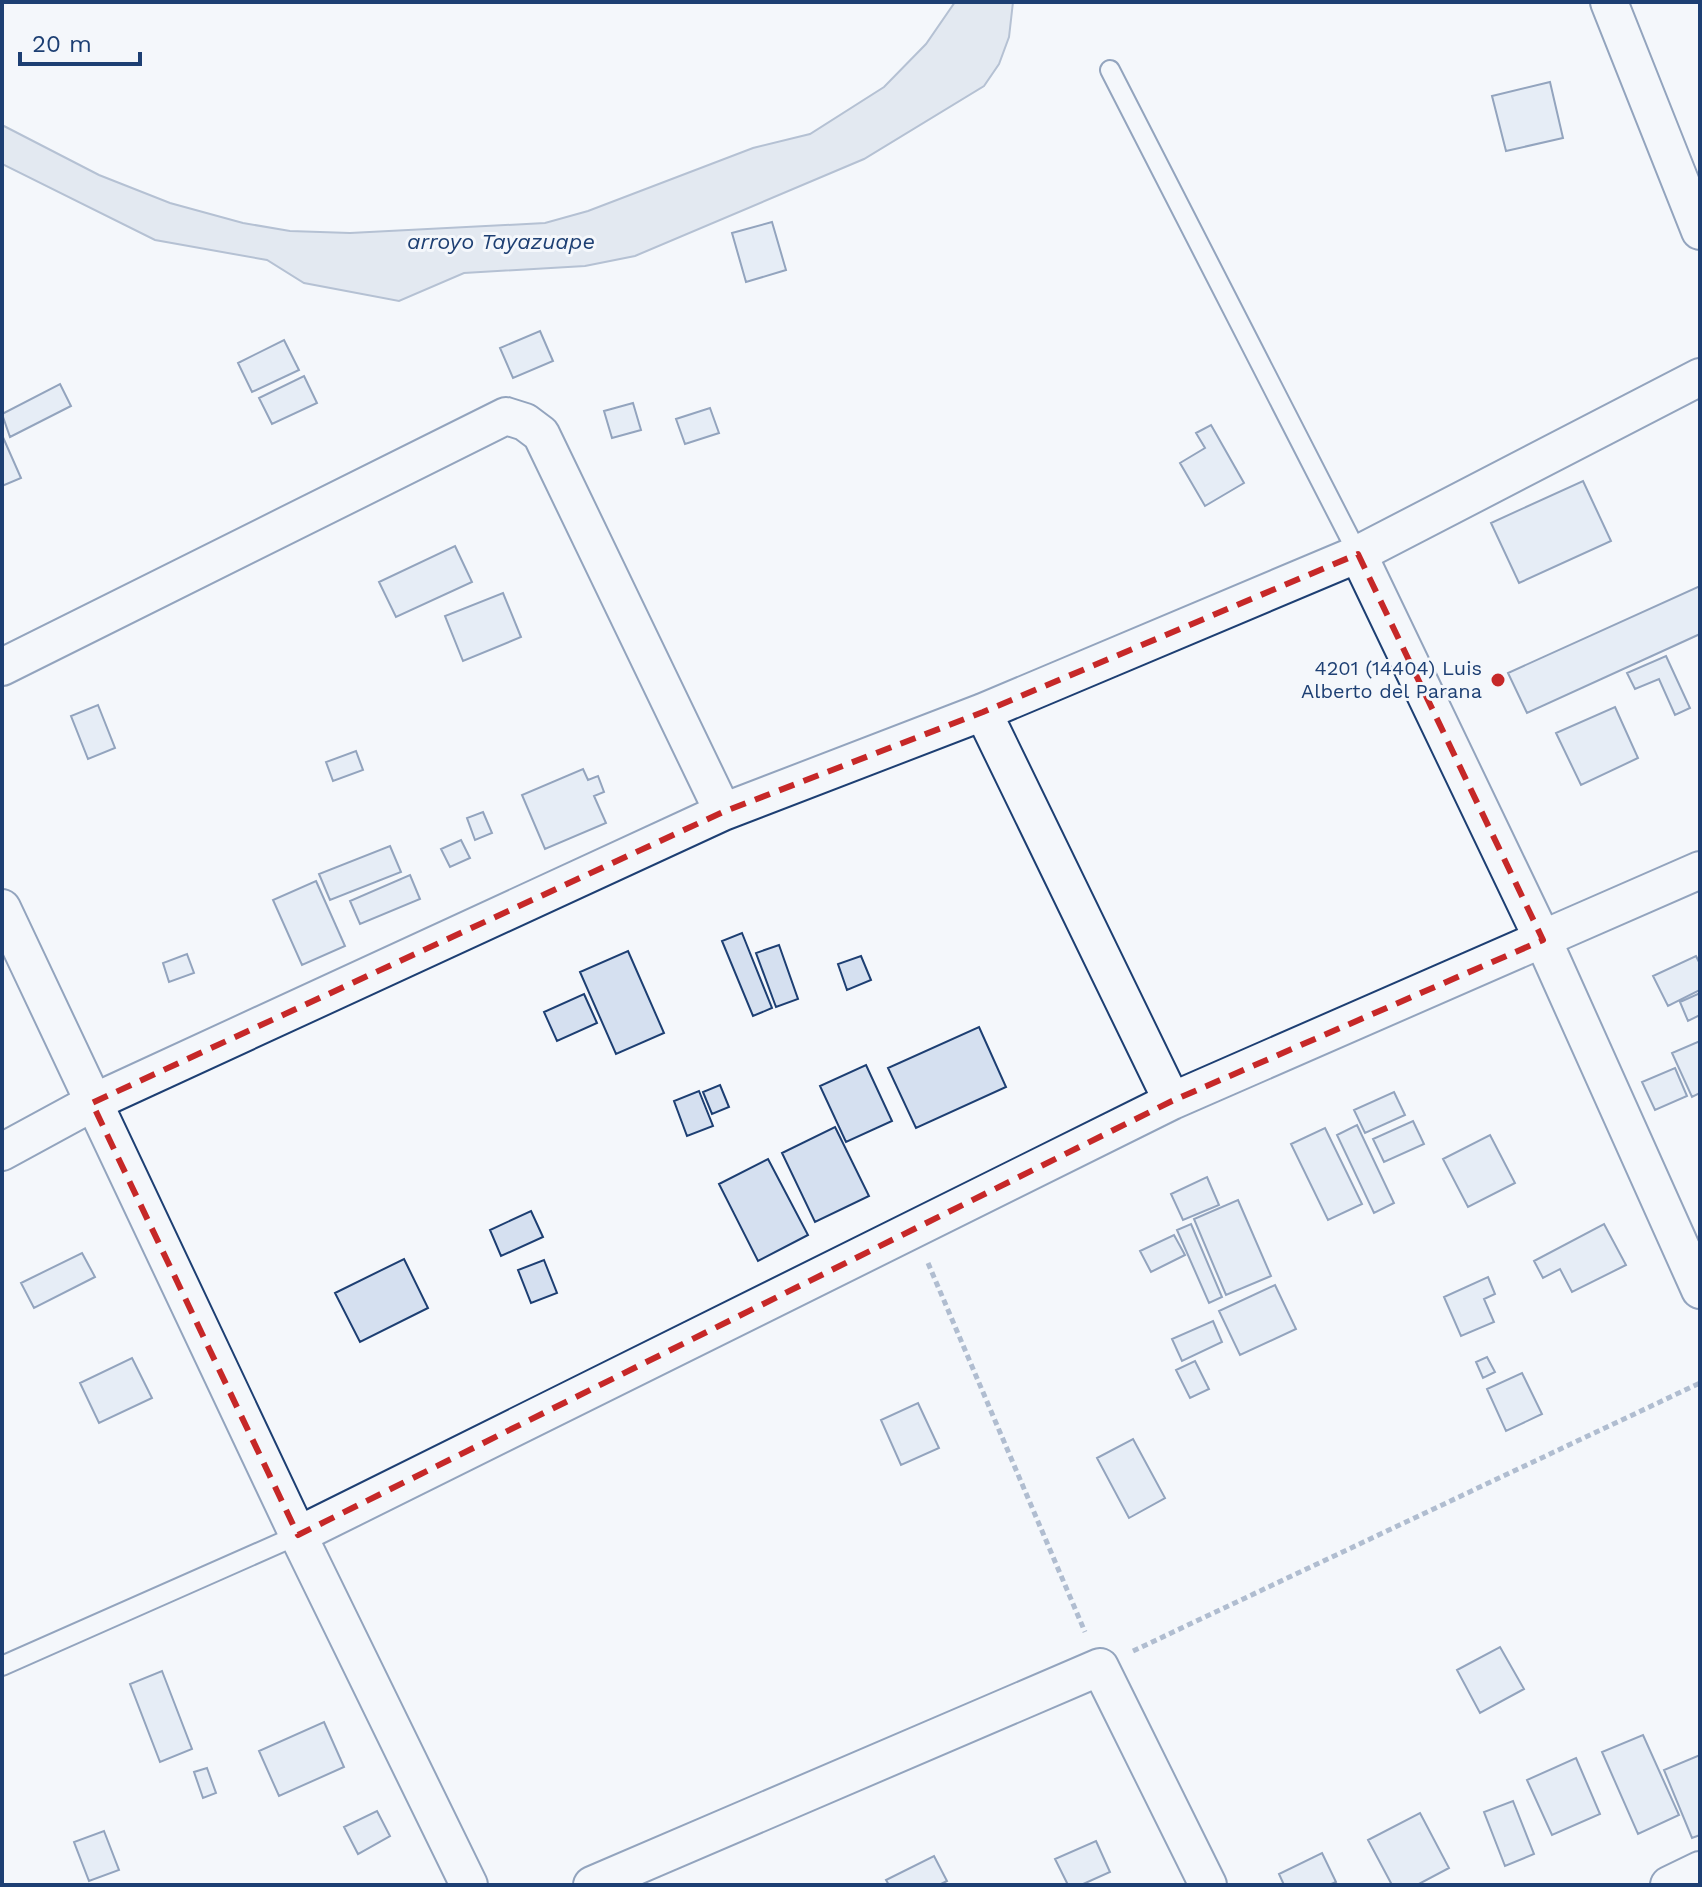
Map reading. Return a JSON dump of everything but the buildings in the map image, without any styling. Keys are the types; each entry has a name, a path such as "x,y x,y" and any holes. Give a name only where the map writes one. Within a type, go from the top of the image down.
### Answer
{"street":[{"path":"1609,2 1700,231"},
{"path":"2,1152 92,1103 723,812 983,712 1358,554 1700,377"},
{"path":"2,667 506,416 525,422 541,434 723,812"},
{"path":"1358,554 1543,940 1700,1290"},
{"path":"983,712 1172,1101"},
{"path":"298,1535 1172,1101 1700,870"},
{"path":"2,908 298,1535 469,1885"},
{"path":"592,1885 1100,1667 1208,1885"},
{"path":"1669,1885 1700,1870"}],"lane":[{"path":"1110,70 1358,554"},
{"path":"2,1666 298,1535"}],"path":[{"path":"915,1231 1100,1667 1700,1383"}],"highlighted area":[{"path":"1358,554 1543,940 1172,1101 298,1535 92,1103 723,812 983,712"}],"water":[{"name":"arroyo Tayazuape","path":"955,2 1013,2 1009,37 999,64 984,86 864,159 635,256 585,266 464,273 399,301 304,283 267,260 155,240 2,164 2,125 99,175 170,203 243,223 290,231 350,233 545,223 588,211 753,148 810,134 884,87 926,44"}],"place":[{"name":"4201 (14404) Luis Alberto del Parana","path":"1498,680"}]}
